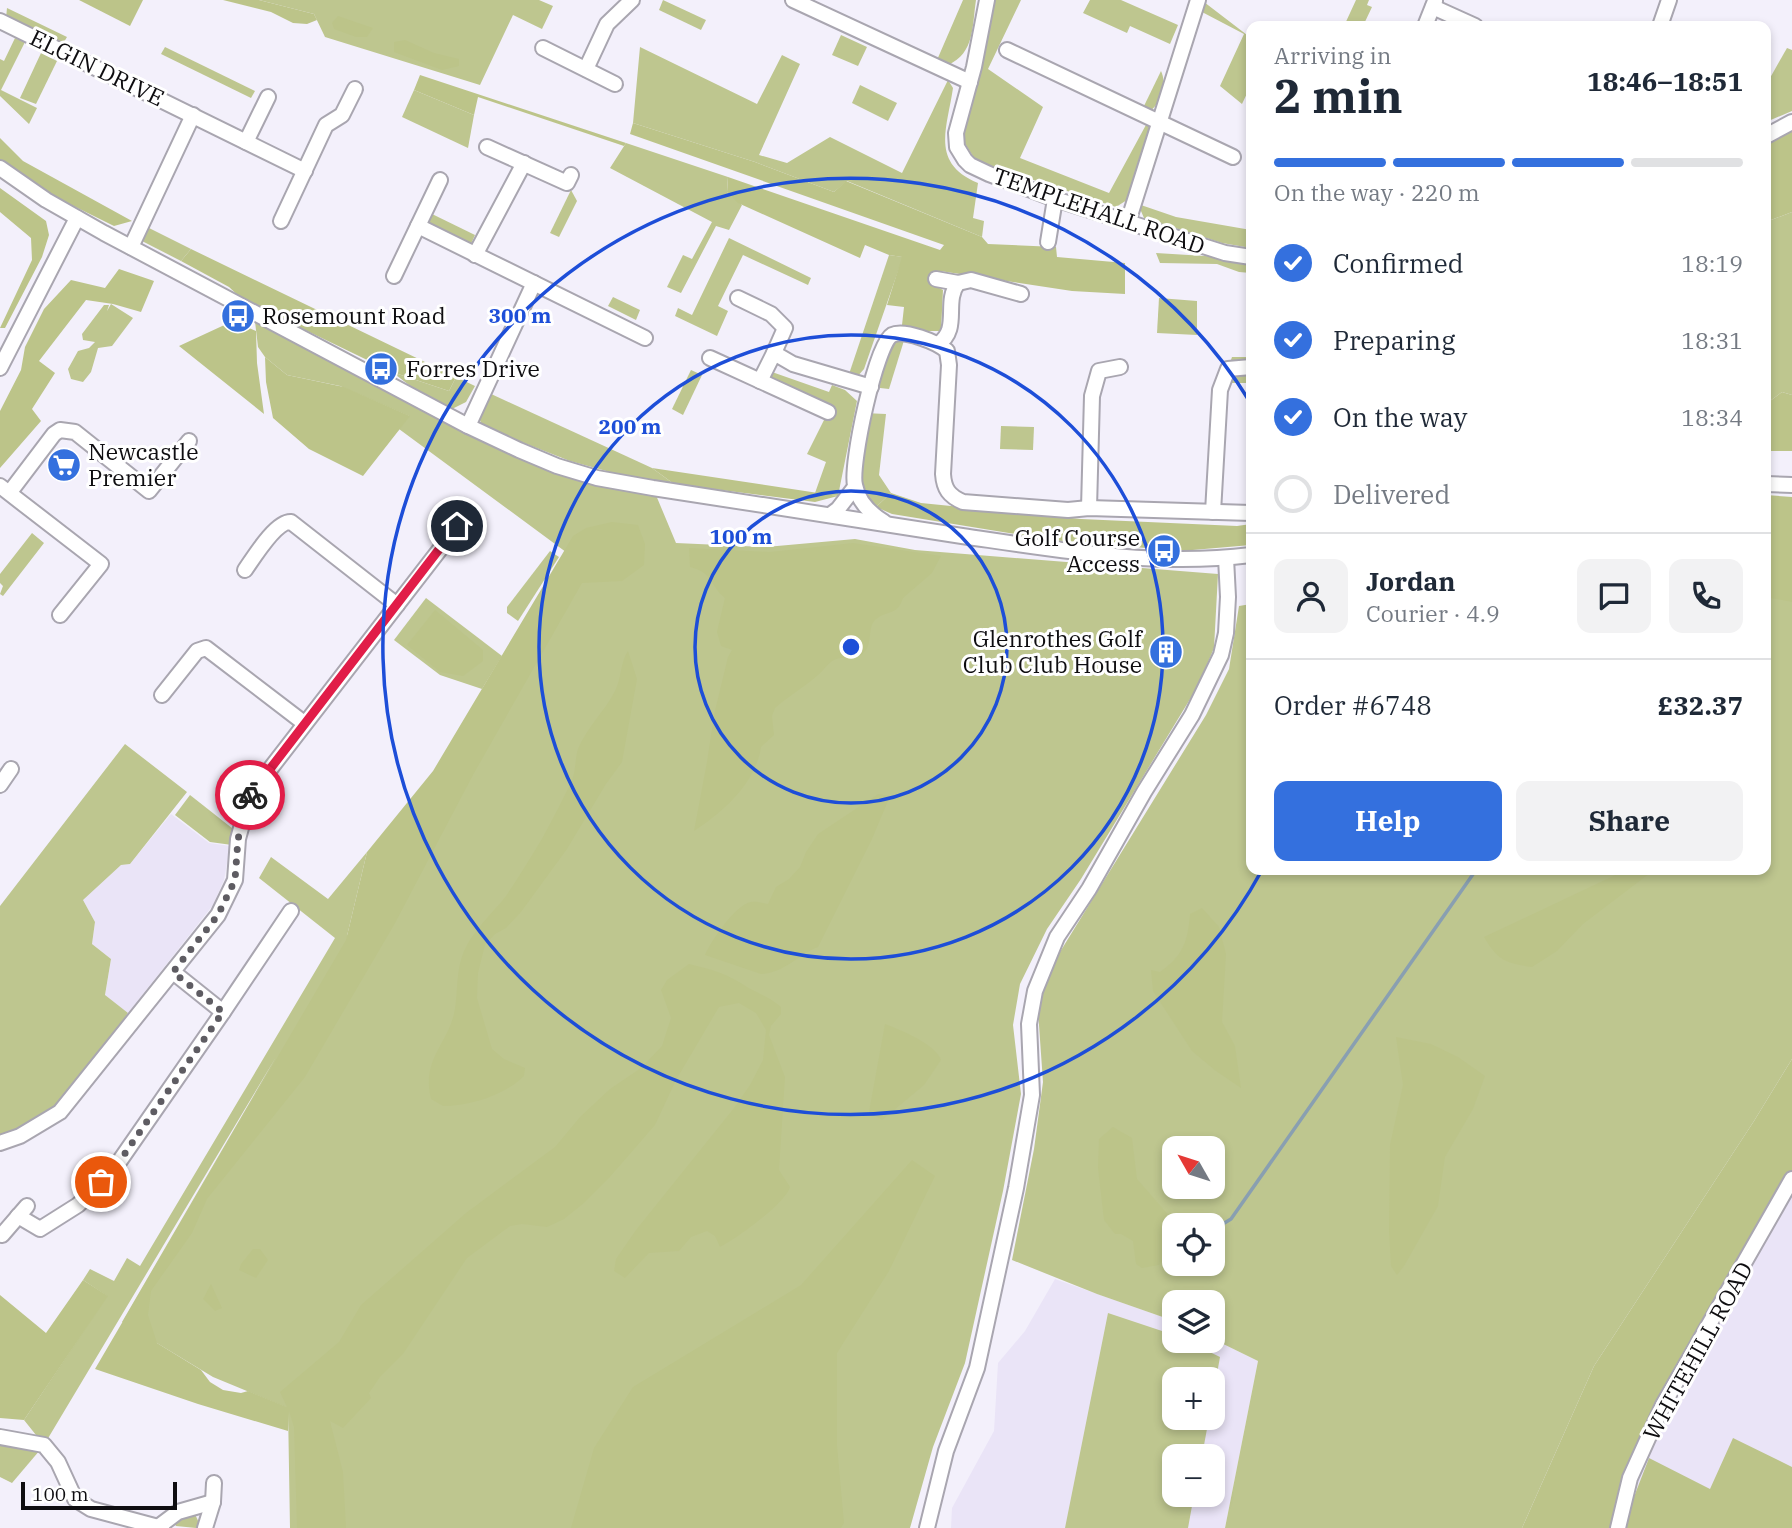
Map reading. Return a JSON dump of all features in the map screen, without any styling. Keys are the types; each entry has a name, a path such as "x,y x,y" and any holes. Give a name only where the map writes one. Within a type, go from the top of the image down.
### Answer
{"street":[{"path":"586,69 607,24 632,0"},
{"path":"793,0 970,82 987,0"},
{"path":"1128,222 1198,0"},
{"path":"1662,21 1669,0"},
{"path":"1428,21 1434,4 1466,21"},
{"name":"ELGIN DRIVE","path":"0,21 305,171"},
{"path":"543,48 615,84"},
{"path":"1007,50 1233,157"},
{"name":"TEMPLEHALL ROAD","path":"970,82 956,133 957,147 970,165 1055,198 1226,253 1246,256"},
{"path":"281,220 326,125 342,114 355,89"},
{"path":"246,142 268,97"},
{"path":"131,247 193,116"},
{"path":"1771,133 1792,122"},
{"path":"487,147 567,183 571,175"},
{"path":"475,255 524,163"},
{"path":"0,167 14,179 77,218 131,247 468,426 557,466 597,478 889,525 1105,556 1161,559 1246,556"},
{"path":"394,276 440,180"},
{"path":"1048,242 1055,198"},
{"path":"0,368 5,342 77,218"},
{"path":"418,226 645,338"},
{"path":"936,279 958,283 971,280 1021,294"},
{"path":"938,344 944,341 951,330 952,295 958,283"},
{"path":"468,426 534,284"},
{"path":"738,298 771,314 785,328 760,381"},
{"path":"889,525 867,508 855,487 854,465 882,350 890,336 906,334 938,344 947,351 949,358 943,474 950,494 963,502 1068,510 1089,508 1246,513"},
{"path":"774,353 793,364 871,387"},
{"path":"710,358 828,412"},
{"path":"1089,508 1092,396 1099,371 1120,367"},
{"path":"1213,512 1220,390 1228,369 1246,367"},
{"path":"60,615 101,564 5,489 60,430 75,432 149,491 189,441"},
{"path":"1771,484 1792,485"},
{"path":"830,515 855,487"},
{"path":"245,570 278,527 291,522 397,605"},
{"path":"0,1143 20,1136 60,1112 218,915 235,880 238,839 250,795 457,526"},
{"path":"927,1528 946,1451 977,1368 1016,1188 1032,1096 1029,1024 1035,991 1057,937 1192,715 1222,655 1228,597 1226,558"},
{"path":"162,695 197,651 206,648 304,723"},
{"path":"0,785 11,769"},
{"path":"2,1235 23,1211 40,1229 78,1205 112,1172 291,911"},
{"path":"173,972 223,1012"},
{"name":"WHITEHILL ROAD","path":"1618,1528 1630,1478 1663,1405 1792,1179"},
{"path":"0,1437 44,1445 58,1462 72,1493 91,1509 160,1527 178,1512 213,1502"},
{"path":"205,1528 213,1502 214,1483"}],"shaded area":[{"path":"171,814 209,843 230,846 224,880 213,905 128,1013 105,996 111,959 92,944 95,922 83,900 121,865 130,864"},
{"path":"1792,1178 1792,1528 1618,1528 1630,1478"},
{"path":"1055,1279 1162,1317 1162,1353 1225,1353 1225,1345 1258,1361 1225,1528 951,1528 952,1508 994,1431 998,1363 1025,1331"}],"green space":[{"path":"79,0 143,0 130,26"},
{"path":"223,0 259,0 314,14 317,20 307,24 293,23 271,12"},
{"path":"259,0 539,0 553,6 542,29 513,15 480,85 325,37 314,14"},
{"path":"663,0 706,20 701,30 659,10"},
{"path":"963,0 976,0 971,38 963,53 948,65 937,60"},
{"path":"993,0 1021,0 988,69 1043,107 1020,158 1109,193 1147,123 1150,130 1127,200 1116,207 976,161 964,142 963,120"},
{"path":"1090,0 1121,0 1178,25 1170,44 1130,26 1127,33 1083,13"},
{"path":"1356,0 1369,0 1367,5 1372,7 1365,21 1346,21"},
{"path":"1204,2 1246,34 1246,96 1242,104 1220,86 1244,34 1202,12"},
{"path":"7,8 67,37 64,42 58,44 6,18"},
{"path":"338,16 373,28 367,37 356,37 334,29 332,23"},
{"path":"841,35 867,47 858,66 832,55"},
{"path":"15,38 25,42 1,90 37,108 29,124 0,96 0,59 4,61"},
{"path":"405,40 434,53 459,59 459,66 442,70 394,52 394,42"},
{"path":"165,47 255,91 251,98 161,54"},
{"path":"640,47 757,104 782,55 800,64 759,155 787,163 830,137 902,173 948,80 953,88 946,131 947,155 963,175 978,183 973,218 984,221 982,237 847,181 834,192 755,162 633,123"},
{"path":"1787,48 1792,50 1792,111 1771,120 1771,76"},
{"path":"41,53 57,61 36,104 20,98"},
{"path":"1161,71 1164,81 1162,92 1158,103 1150,111 1143,108"},
{"path":"420,75 626,143 624,146 478,97 474,115 414,90"},
{"path":"860,85 897,103 888,121 852,103"},
{"path":"414,90 474,115 468,148 402,117"},
{"path":"633,123 755,162 834,192 846,181 982,237 988,244 1056,247 1057,257 1125,263 1125,294 1072,291 940,271 931,272 928,282 943,290 941,331 913,331 902,325 904,307 887,305 902,257 889,255 865,245 860,258 738,203 727,192 728,177 940,250 944,245 630,134"},
{"path":"1792,130 1792,212 1771,220 1771,141"},
{"path":"0,138 23,161 132,221 114,226 21,180 0,160"},
{"path":"626,143 728,177 727,192 742,205 729,230 716,226 681,293 667,287 683,255 692,259 712,222 610,168"},
{"path":"0,188 46,221 49,235 42,257 5,328 0,328 32,260 31,238 0,212"},
{"path":"571,190 577,201 559,237 550,233"},
{"path":"1138,204 1176,217 1246,229 1246,247 1222,243 1144,218"},
{"path":"1792,212 1792,395 1782,392 1771,400 1771,220"},
{"path":"432,214 475,235 470,246 427,225"},
{"path":"149,228 191,249 181,261 142,241"},
{"path":"729,238 811,278 808,285 743,255 718,306 728,311 717,336 675,316 678,308 692,315"},
{"path":"191,249 456,377 449,391 392,372 243,300 229,287 181,261"},
{"path":"1156,253 1221,257 1246,264 1246,273 1217,264 1160,263"},
{"path":"889,255 903,257 864,369 857,377 847,380"},
{"path":"119,269 154,281 141,312 86,300 39,361 55,373 32,409 41,421 0,468 0,411 21,370 25,347 44,309 71,280 105,288"},
{"path":"613,297 640,310 636,320 608,306"},
{"path":"1159,298 1197,301 1197,335 1157,333"},
{"path":"111,304 133,318 112,346 98,348 91,372 83,382 71,379 68,369 78,351 89,348 95,342 83,340 82,334 104,305 109,305 107,311"},
{"path":"254,313 522,451 653,488 676,543 766,547 855,539 915,550 1218,574 1214,648 1198,686 1081,879 1047,929 1020,984 1013,1025 1021,1094 1003,1191 965,1363 933,1447 910,1528 290,1528 288,1408 213,1377 122,1322 276,1057 44,1445 24,1420 107,1296 83,1280 90,1269 114,1281 127,1258 140,1266 335,938 259,878 271,857 328,899 367,852 347,936 574,558 399,429 409,416 340,386 287,375 265,357 258,347"},
{"path":"233,321 256,331 264,414 179,346"},
{"path":"906,334 889,389 871,387 885,342"},
{"path":"265,357 287,375 344,387 410,416 363,476 309,449 273,418 266,382"},
{"path":"1232,357 1246,357 1246,383 1223,383"},
{"path":"691,370 702,375 683,415 672,409"},
{"path":"392,372 449,391 456,377 475,386 466,402 452,409 426,398"},
{"path":"772,372 829,392 832,385 845,390 857,401 838,496 815,493 826,462 807,454 828,412 767,384"},
{"path":"1782,392 1792,395 1792,451 1771,451 1771,400"},
{"path":"489,393 652,468 674,484 621,475 570,461 483,427 478,416"},
{"path":"864,413 886,414 879,475 891,493 876,507 867,497 859,475 858,451"},
{"path":"1001,426 1034,427 1033,450 1000,449"},
{"path":"652,468 838,496 815,502 674,484"},
{"path":"891,493 921,503 1081,519 1246,525 1246,545 1181,551 1051,540 892,514 876,507"},
{"path":"1771,495 1792,497 1792,602 1771,598"},
{"path":"612,522 638,525 645,544 644,565 622,581 582,583 473,775 394,925 305,1077 207,1199 192,1233 151,1291 148,1315 157,1343 201,1370 210,1382 223,1390 241,1393 248,1391 287,1407 280,1392 339,1342 361,1305 466,1213 555,1147 580,1117 610,1089 641,1068 662,1046 671,1018 661,990 667,980 689,964 726,975 781,1007 781,1014 771,1026 769,1035 785,1077 779,1170 790,1187 770,1211 720,1247 715,1236 707,1231 691,1237 679,1251 649,1253 625,1278 614,1271 616,1259 636,1230 734,1108 763,1060 766,1030 756,1013 739,1003 719,1007 676,1080 655,1125 609,1178 564,1219 547,1227 522,1224 510,1226 467,1258 403,1354 380,1377 369,1393 371,1398 343,1428 330,1421 343,1472 346,1528 297,1528 294,1427 289,1411 288,1431 95,1369 346,940 367,852 433,771 573,536 586,528"},
{"path":"32,533 44,543 3,596 0,594 3,586 0,583 0,574"},
{"path":"853,543 941,556 932,573 903,598 899,607 875,621 868,646 861,655 832,661 775,708 772,716 774,735 761,747 758,760 745,785 726,806 694,831 714,715 732,650 721,646 717,632 725,598 707,576 690,567 689,548 770,552"},
{"path":"550,551 559,557 518,621 507,613 507,607"},
{"path":"1771,566 1792,574 1792,1059 1594,1366 1522,1528 1225,1528 1258,1361 1225,1345 1225,1290 1162,1290 1162,1317 1012,1260 1034,1149 1043,1082 1038,1011 1047,973 1206,715 1229,669 1239,606 1246,605 1246,875 1771,875"},
{"path":"426,598 502,656 482,689 440,675 394,640"},
{"path":"435,610 483,650 483,661 463,676 440,672 407,645"},
{"path":"628,651 637,679 622,762 567,849 521,912 485,945 478,973 477,998 492,1049 504,1059 525,1068 524,1076 497,1094 464,1104 443,1106 431,1099 430,1073 452,1021 464,951 478,929 506,896 543,837 572,780 582,741 615,691"},
{"path":"125,744 187,792 130,864 121,865 83,900 95,922 92,944 111,959 105,995 128,1013 60,1112 0,1143 0,906"},
{"path":"878,794 890,796 872,839 818,947 784,967 761,974 705,955 718,933 738,909 751,902 768,904 776,887 789,879 800,867 818,834"},
{"path":"190,795 237,832 232,845 210,842 175,815"},
{"path":"1615,875 1647,875 1583,924 1557,951 1532,967 1504,960 1484,937"},
{"path":"1202,908 1219,927 1226,954 1222,1022 1235,1046 1241,1088 1192,1051 1153,991 1151,970 1160,972 1179,954 1186,940 1190,914"},
{"path":"885,1024 925,1043 941,1060 924,1085 882,1120 869,1112"},
{"path":"1396,1037 1431,1044 1458,1057 1485,1076 1473,1109 1445,1157 1438,1206 1397,1275 1391,1266 1389,1231 1390,1145 1403,1085"},
{"path":"1792,1059 1792,1179 1663,1405 1618,1528 1522,1528 1594,1366"},
{"path":"1113,1127 1132,1138 1137,1179 1167,1213 1162,1213 1162,1262 1159,1265 1142,1268 1136,1264 1133,1241 1121,1234 1115,1234 1104,1220 1098,1168 1099,1139"},
{"path":"912,1160 935,1176 889,1271 837,1353 837,1446 844,1523 841,1528 571,1528 594,1448 633,1387 801,1285"},
{"path":"253,1249 260,1249 268,1260 256,1278 239,1270"},
{"path":"83,1280 108,1296 24,1420 0,1418 0,1295 46,1333"},
{"path":"211,1284 222,1308 215,1311 203,1299"},
{"path":"1108,1313 1162,1331 1162,1353 1212,1353 1220,1357 1218,1367 1162,1367 1162,1430 1207,1430 1204,1444 1162,1444 1162,1507 1192,1507 1188,1528 1065,1528"},
{"path":"1733,1438 1792,1467 1792,1528 1625,1528 1649,1458 1710,1489"},
{"path":"0,1444 40,1450 12,1483 0,1477"},
{"path":"195,1514 199,1523 196,1528 176,1526 173,1522"}],"waterway":[{"path":"1225,1223 1231,1219 1472,875"}],"way so far":[{"path":"101,1182 112,1172 223,1012 173,972 218,915 235,880 238,839 250,795"}],"place":[{"name":"Rosemount Road","path":"238,316"},
{"name":"Forres Drive","path":"381,369"},
{"name":"Newcastle Premier","path":"64,465"},
{"name":"Golf Course Access","path":"1164,551"},
{"name":"Glenrothes Golf Club Club House","path":"1166,652"}],"route":[{"path":"250,795 457,526"}]}
